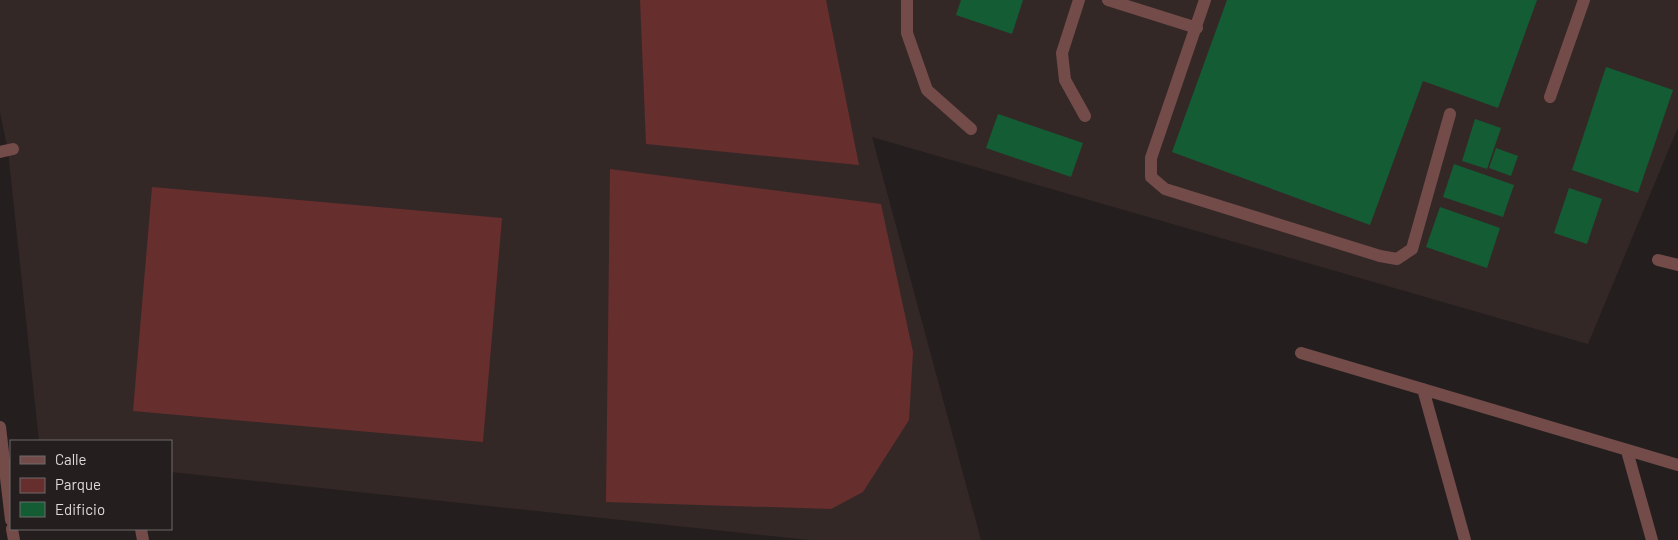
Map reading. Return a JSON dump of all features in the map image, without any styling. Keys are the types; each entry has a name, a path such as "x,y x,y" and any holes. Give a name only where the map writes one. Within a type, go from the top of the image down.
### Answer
{"street":[{"path":"907,0 907,33 927,90 971,129"},
{"path":"1079,0 1062,53 1065,80 1085,116"},
{"path":"1108,0 1197,28"},
{"path":"1206,0 1151,158 1151,177 1165,188 1380,256 1397,259 1412,249 1450,114"},
{"path":"1550,97 1584,0"},
{"path":"1658,260 1678,265"},
{"path":"1301,354 1678,465"},
{"path":"1424,389 1465,540"},
{"path":"0,427 10,512"},
{"path":"1627,451 1652,540"}],"shaded area":[{"path":"0,0 1678,0 1678,127 1588,344 872,137 981,540 809,540 172,472 172,440 39,440 8,151 0,112"}],"green space":[{"path":"640,0 826,0 859,165 646,144"},
{"path":"610,169 881,204 913,352 909,420 863,492 831,509 606,502"},
{"path":"152,187 502,218 483,442 133,411"}],"building":[{"path":"961,0 1023,0 1012,34 956,15"},
{"path":"1227,0 1537,0 1498,108 1423,81 1370,225 1172,152"},
{"path":"1606,67 1673,90 1638,193 1572,170"},
{"path":"998,114 1083,143 1071,177 986,148"},
{"path":"1475,119 1501,128 1487,169 1462,161"},
{"path":"1496,148 1518,156 1511,176 1489,168"},
{"path":"1454,164 1514,185 1503,217 1443,197"},
{"path":"1569,188 1602,199 1587,244 1554,233"},
{"path":"1440,207 1500,228 1487,268 1426,247"}]}
